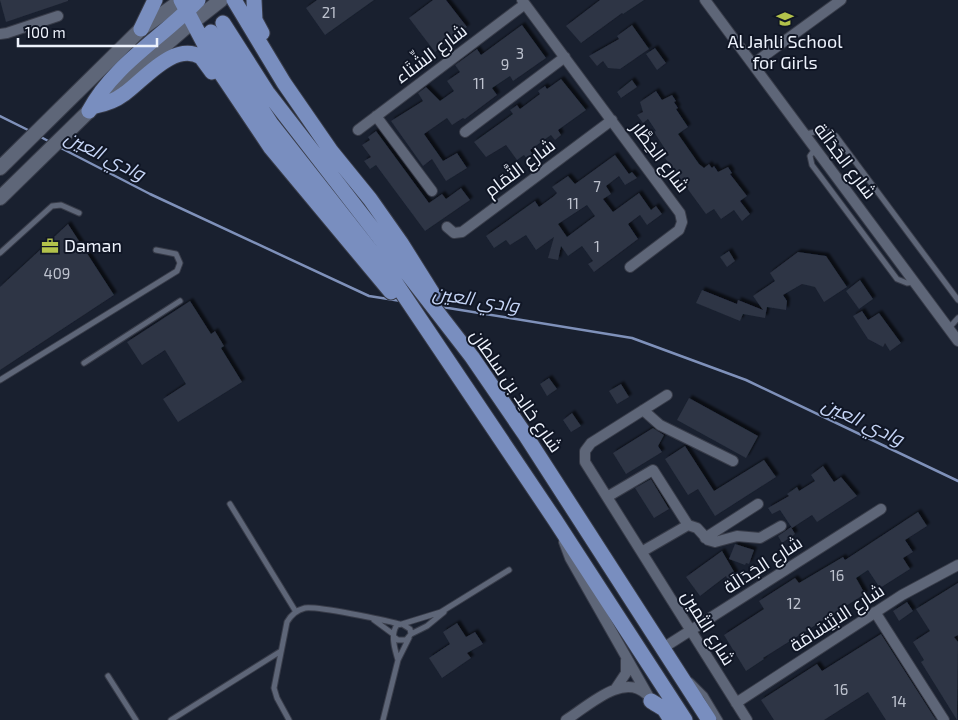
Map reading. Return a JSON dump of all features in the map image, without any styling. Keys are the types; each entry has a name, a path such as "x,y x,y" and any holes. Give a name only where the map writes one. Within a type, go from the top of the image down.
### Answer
{"main road":[{"path":"141,29 156,0"},
{"path":"1,167 141,29 187,5 207,0"},
{"path":"92,109 97,95 121,68 187,5 222,0"},
{"path":"234,0 266,56 364,203"},
{"path":"254,0 257,25 305,105 318,132"},
{"path":"187,5 225,80 271,148"},
{"name":"شارع خالِد بن سلطان","path":"339,221 272,125 217,28 313,153 364,203 411,280 472,357 524,432 709,720"},
{"path":"0,198 92,109 124,94 170,58 185,54 197,54 205,60 246,123 339,221 454,369 685,720"},
{"path":"649,699 664,709 671,720"}],"street":[{"name":"شارع الجَدَالَة","path":"705,0 958,341"},
{"path":"753,64 840,0"},
{"name":"شارع الخِطَّار","path":"523,2 682,217 679,230 630,267"},
{"name":"شارع الشِّتَاء","path":"358,130 523,2"},
{"path":"0,34 58,16"},
{"path":"465,132 565,57"},
{"path":"376,116 432,191"},
{"name":"شارع التَّمَام","path":"446,227 454,233 462,232 612,120"},
{"name":"شارع الثمين","path":"667,395 591,442 585,451 585,462 748,720"},
{"path":"643,410 660,425 733,461"},
{"path":"607,496 653,470 688,525 697,528 705,538 715,542 737,536 760,538 781,526"},
{"path":"705,538 758,504"},
{"name":"شارع الجَدَالَة","path":"662,648 881,509"},
{"path":"555,520 570,558 649,699"},
{"path":"643,551 688,525"},
{"name":"شارع الابْتِسَامَة","path":"736,702 875,612 958,564"},
{"path":"875,612 944,720"},
{"path":"566,720 616,688 626,673 626,658"},
{"path":"616,688 631,686 642,690 663,720"}],"lane":[{"path":"805,134 826,130 836,136 958,300"},
{"path":"0,253 52,206 61,205 79,213"},
{"path":"0,380 176,271 180,263 176,254 156,250"},
{"path":"84,362 180,301"},
{"path":"949,328 958,318"},
{"path":"230,504 296,612"},
{"path":"398,660 394,635 395,628 401,624 426,618 448,608 509,570"},
{"path":"289,720 277,698 274,688 287,622 296,612 305,608 315,608 408,626 410,636 398,660 383,720"},
{"path":"374,619 401,641 427,626 448,608"},
{"path":"171,720 281,651"},
{"path":"678,672 705,695 720,720"},
{"path":"108,676 136,720"}],"building":[{"path":"0,0 68,0 68,1 6,22"},
{"path":"317,0 374,0 325,35 306,8"},
{"path":"433,0 446,0 467,27 435,52 409,18"},
{"path":"600,0 644,0 622,13 581,43 566,26"},
{"path":"522,25 546,58 513,81 510,76 492,88 497,95 465,119 463,118 452,125 447,118 424,134 443,161 457,153 467,168 446,181 432,159 423,166 391,121 423,101 418,93 426,87 440,101 454,91 447,81 460,72 455,65 477,49 481,55"},
{"path":"632,25 649,49 620,69 608,68 603,61 597,66 589,56 619,39 617,36"},
{"path":"655,48 666,63 657,70 646,54"},
{"path":"561,79 586,110 558,130 561,135 555,140 551,135 530,150 534,156 528,160 524,155 517,160 506,145 486,157 474,142 513,114 510,110 517,105 520,109 540,94 538,91 545,86 547,89"},
{"path":"632,80 637,87 621,98 617,92"},
{"path":"656,91 662,100 672,95 676,101 674,102 678,108 676,109 688,127 678,134 699,164 704,168 709,164 712,168 714,166 718,172 728,167 732,173 730,174 747,196 740,201 750,214 742,221 734,210 721,219 714,209 706,214 665,158 669,155 654,132 656,131 648,119 643,123 637,115 643,112 640,102"},
{"path":"376,131 429,203 442,194 446,199 461,188 470,200 425,231 376,165 370,169 364,161 371,157 362,145 370,140 368,137"},
{"path":"615,155 629,174 632,172 637,178 625,185 619,176 606,186 611,194 603,199 613,212 639,193 651,210 656,206 662,214 647,225 640,215 628,224 638,239 594,272 588,264 593,261 582,246 568,256 561,246 558,260 548,258 554,237 536,250 526,235 510,245 506,240 494,248 486,236 535,201 539,207 557,193 552,187 568,176 575,184","holes":["587,205 595,216 567,237 558,224"]},
{"path":"68,224 114,295 0,370 0,287"},
{"path":"729,251 735,261 727,267 720,257"},
{"path":"798,252 826,256 847,287 824,302 815,287 802,284 783,295 787,301 786,310 767,307 765,318 743,314 740,321 696,303 702,290 737,304 738,300 763,310 753,296 775,281 770,273"},
{"path":"860,280 873,299 859,309 846,291"},
{"path":"190,301 211,334 215,331 224,346 221,348 242,382 178,422 163,399 186,384 165,350 142,365 127,342"},
{"path":"862,311 868,320 879,313 901,343 890,351 885,343 883,347 868,339 853,316"},
{"path":"549,378 557,389 547,396 540,384"},
{"path":"621,384 629,397 617,404 609,391"},
{"path":"689,398 758,436 746,458 677,420"},
{"path":"572,413 581,426 571,432 563,420"},
{"path":"653,428 664,435 658,446 662,452 626,474 613,453"},
{"path":"685,446 714,491 764,460 776,477 715,516 698,489 688,495 665,459"},
{"path":"823,466 834,482 841,477 857,496 817,522 812,515 792,528 780,510 772,514 768,508 789,496 787,494 797,487 799,491 815,481 811,475"},
{"path":"651,479 669,509 654,518 635,488"},
{"path":"918,512 927,526 905,540 913,552 903,558 910,569 880,588 868,570 856,578 865,594 763,658 746,671 724,635 764,609 759,601 795,578 799,583 843,557 845,560"},
{"path":"791,527 795,534 782,543 778,536"},
{"path":"735,544 754,550 749,564 746,563 745,565 729,559"},
{"path":"722,551 736,575 728,580 726,576 700,596 686,577"},
{"path":"958,583 958,635 954,637 958,642 957,720 921,662 924,660 913,642 930,631 916,609"},
{"path":"907,602 913,611 899,621 893,611"},
{"path":"457,623 466,637 475,632 483,644 467,653 471,658 442,678 429,658 450,644 443,632"},
{"path":"881,634 936,720 886,720 868,692 824,720 774,720 761,700 817,664 822,671"}],"waterway":[{"name":"وادي العين","path":"0,116 30,131"},
{"name":"وادي العين","path":"39,136 50,142"},
{"name":"وادي العين","path":"59,147 150,194 369,296 401,301"},
{"name":"وادي العين","path":"442,307 632,338 746,380 958,481"}],"place":[{"name":"Al Jahli School for Girls","path":"785,19"},
{"name":"Daman","path":"50,246"}]}
